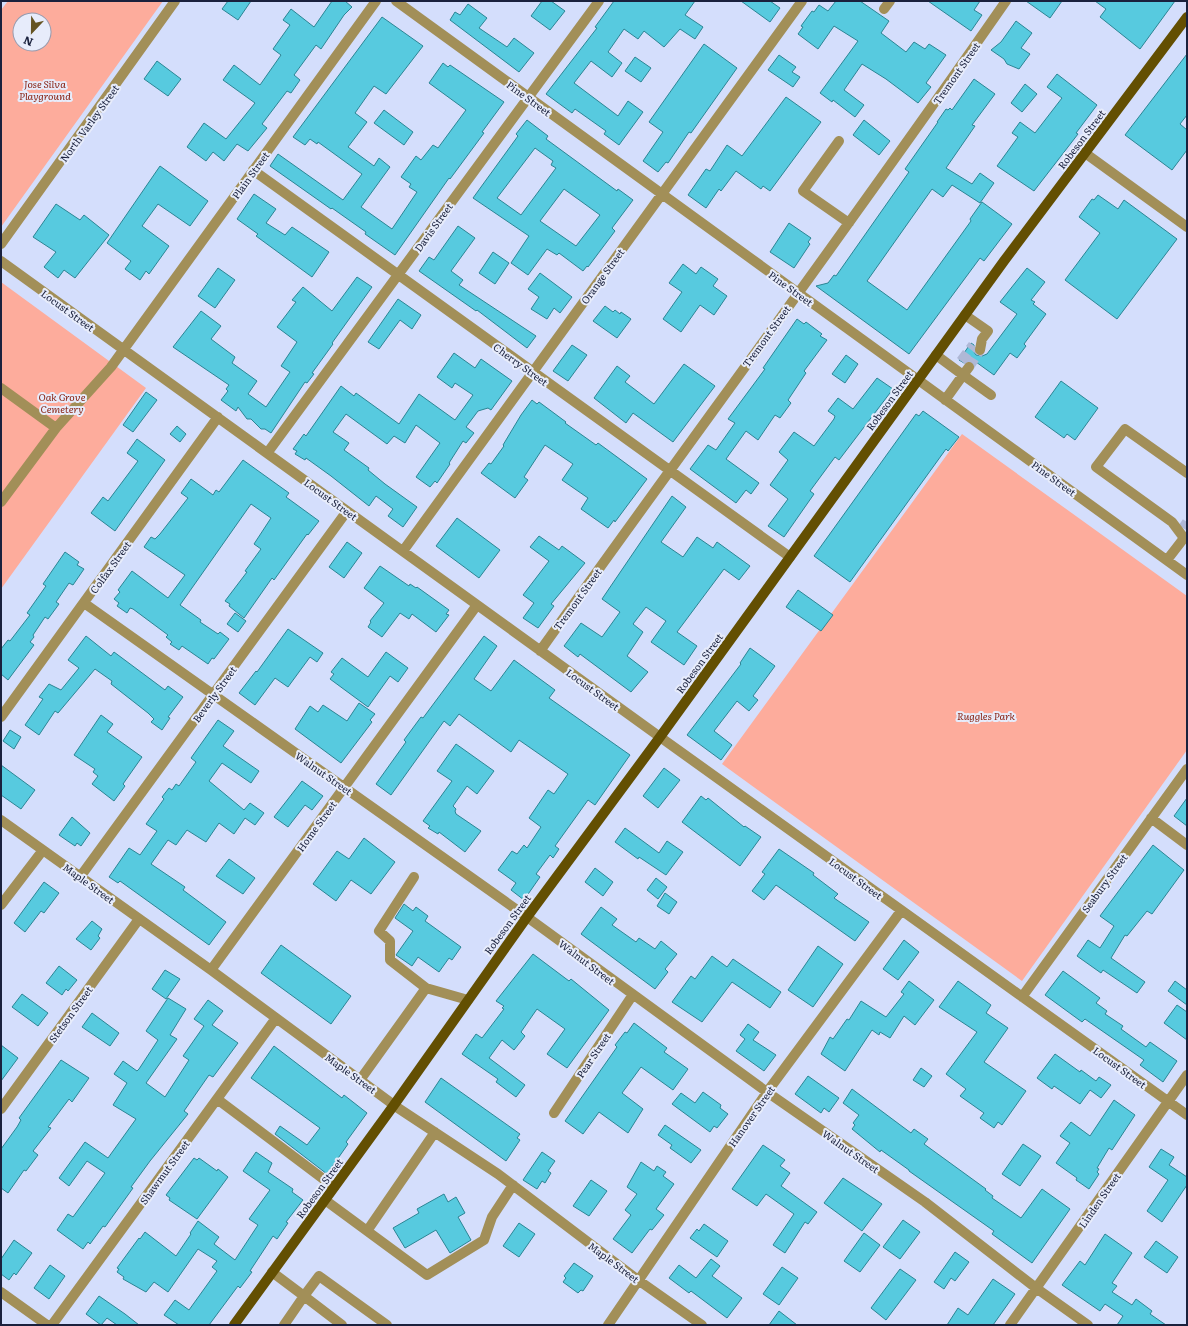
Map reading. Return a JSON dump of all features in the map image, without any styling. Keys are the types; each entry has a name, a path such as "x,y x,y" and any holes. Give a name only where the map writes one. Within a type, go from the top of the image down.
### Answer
{"main road":[{"name":"Robeson Street","path":"234,1325 394,1105 527,917 660,737 965,315 1187,17"}],"street":[{"name":"North Varley Street","path":"1,244 175,1"},
{"name":"Plain Street","path":"1,502 56,428 111,367 376,1"},
{"name":"Pine Street","path":"396,1 1187,575"},
{"name":"Davis Street","path":"268,452 599,1"},
{"name":"Orange Street","path":"403,551 802,1"},
{"name":"Tremont Street","path":"540,651 669,470 915,132 1006,1"},
{"path":"839,141 803,191 849,223"},
{"path":"1085,153 1187,227"},
{"name":"Cherry Street","path":"253,170 790,557"},
{"name":"Locust Street","path":"1,261 268,452 540,651 1187,1115"},
{"path":"965,315 988,331 978,345"},
{"path":"936,356 962,368 991,395"},
{"path":"945,400 962,368"},
{"path":"1,388 56,428"},
{"name":"Colfax Street","path":"1,717 218,417"},
{"path":"1167,560 1183,546 1184,538 1182,530 1096,467 1125,429 1187,473"},
{"name":"Beverly Street","path":"80,877 347,511"},
{"name":"Walnut Street","path":"84,603 212,696 344,787 527,917 632,996 925,1202 1036,1288 1088,1325"},
{"name":"Home Street","path":"210,970 477,605"},
{"name":"Seabury Street","path":"1022,997 1187,769"},
{"path":"1151,818 1187,845"},
{"name":"Maple Street","path":"1,820 210,970 394,1105 513,1185 638,1280 702,1325"},
{"path":"1,905 43,850"},
{"path":"414,877 379,931 390,941 390,960 426,988 468,1000"},
{"name":"Hanover Street","path":"608,1325 767,1092 902,911"},
{"name":"Stetson Street","path":"1,1109 138,919"},
{"path":"360,1080 426,988"},
{"name":"Pear Street","path":"554,1113 632,996"},
{"name":"Shawmut Street","path":"52,1325 276,1018"},
{"name":"Linden Street","path":"1010,1325 1187,1075"},
{"path":"217,1099 334,1187"},
{"path":"367,1231 435,1132"},
{"path":"325,1200 427,1275 484,1240 492,1217 513,1185"},
{"path":"272,1272 341,1325"},
{"path":"284,1325 319,1276 387,1325"},
{"path":"1,1292 47,1325"}],"green space":[{"name":"Jose Silva Playground","path":"8,1 163,1 1,227 1,10"},
{"name":"Oak Grove Cemetery","path":"1,282 146,388 1,589"},
{"name":"Ruggles Park","path":"962,434 1187,596 1187,750 1022,981 722,764"}],"building":[{"path":"228,1 251,1 238,20 222,9"},
{"path":"332,1 345,1 352,7 344,15 321,49 316,45 294,75 300,80 291,93 287,91 262,124 267,128 248,151 237,144 224,161 213,152 206,161 187,147 204,123 226,139 255,103 223,80 234,65 260,85 281,55 273,49 290,25 283,20 291,9 314,27"},
{"path":"542,1 551,1 565,11 550,30 531,16"},
{"path":"614,1 695,1 685,15 703,27 695,39 680,29 664,47 644,31 638,39 624,29 608,52 622,63 612,77 591,61 574,83 618,116 628,101 643,112 619,145 604,134 606,131 575,109 572,113 546,94 597,28 595,27"},
{"path":"741,1 770,1 780,8 770,22"},
{"path":"836,1 860,1 889,21 881,33 906,52 914,42 925,49 929,44 946,55 926,83 931,87 918,103 886,79 862,64 844,90 864,105 855,117 833,100 832,102 820,93 858,41 834,26 818,49 798,34 803,27 801,26 812,11 814,12 819,5 828,11"},
{"path":"928,1 980,1 974,10 982,15 971,31"},
{"path":"1026,1 1062,1 1050,18"},
{"path":"1095,1 1175,1 1140,49 1100,17 1106,9"},
{"path":"468,4 487,18 479,28 507,47 514,38 534,53 519,72 450,20 455,12 460,15"},
{"path":"382,17 423,46 386,94 374,86 355,113 367,122 348,147 374,166 379,158 390,167 361,207 392,229 417,192 409,187 411,184 401,177 416,156 421,160 433,145 438,148 466,110 429,83 443,63 448,67 450,65 504,102 482,132 484,133 450,179 449,178 395,255 365,234 366,232 270,166 278,154 343,200 362,174 318,142 317,144 310,139 305,145 293,137"},
{"path":"1016,21 1032,33 1021,48 1030,54 1019,69 1007,64 1004,59 991,50 1001,42"},
{"path":"704,44 737,68 691,133 689,132 668,163 666,162 658,172 643,161 663,132 649,122"},
{"path":"1187,54 1187,115 1180,124 1187,130 1187,150 1172,170 1125,135"},
{"path":"779,55 796,67 792,72 800,77 793,87 768,70"},
{"path":"635,57 651,68 641,82 625,71"},
{"path":"157,61 181,79 168,96 144,79"},
{"path":"1057,74 1097,105 1076,133 1078,134 1034,191 997,166 1018,137 1012,133 1020,122 1035,133 1062,98 1047,87"},
{"path":"974,79 995,94 972,125 975,126 946,168 972,184 980,173 994,183 980,203 952,185 943,197 932,189 867,281 907,310 971,221 970,219 982,202 1012,224 984,261 980,258 909,354 816,286 828,283 834,275 836,276 909,172 905,169 946,109 948,110 950,108 952,110"},
{"path":"1025,84 1037,94 1022,112 1011,103"},
{"path":"786,97 821,122 770,191 763,186 761,189 736,171 721,191 719,189 706,208 688,195 706,169 710,171 727,145 742,156"},
{"path":"384,110 413,132 404,145 374,123"},
{"path":"527,120 548,136 546,139 617,191 618,189 633,200 612,228 615,231 588,267 587,266 583,271 559,253 557,255 547,249 528,275 511,263 529,236 473,198 518,136 516,134","holes":["535,148 553,161 551,165 556,168 521,215 497,198","564,189 600,215 576,246 540,221"]},
{"path":"864,120 890,141 879,155 853,135"},
{"path":"160,166 208,201 190,226 158,204 142,226 169,246 149,274 146,271 140,280 125,269 131,261 107,243"},
{"path":"254,194 276,209 266,223 285,235 292,227 329,252 312,277 256,236 258,234 237,219"},
{"path":"1098,195 1118,209 1124,200 1177,239 1117,319 1065,280 1100,233 1079,217 1092,199 1094,200"},
{"path":"56,204 80,220 84,215 109,235 75,278 64,270 58,278 44,267 56,252 33,237"},
{"path":"789,223 811,238 808,242 810,244 794,268 770,252"},
{"path":"458,226 475,238 451,271 463,280 459,285 536,336 527,348 477,310 476,311 419,271 429,257 434,260"},
{"path":"493,252 509,263 495,284 479,273"},
{"path":"683,264 696,274 701,267 718,279 713,286 727,296 714,315 700,305 681,332 663,319 682,292 669,283"},
{"path":"218,268 235,280 215,308 198,296"},
{"path":"1027,268 1045,282 1031,300 1035,302 1033,304 1046,314 1024,344 1026,346 1017,358 1010,353 994,375 976,362 975,364 969,361 964,363 959,360 971,343 974,345 974,352 976,355 982,356 987,354 1017,314 1000,302"},
{"path":"540,273 572,297 560,313 554,308 547,319 531,309 539,297 528,289"},
{"path":"357,277 372,287 312,373 314,374 307,383 305,382 271,433 265,429 261,429 251,419 247,419 238,407 236,411 221,400 228,391 226,389 229,385 173,347 201,311 221,326 211,339 235,357 232,363 257,381 248,394 266,407 290,372 281,366 297,342 277,327 296,302 292,300 303,287 332,311"},
{"path":"398,299 421,315 412,329 400,320 379,349 368,342"},
{"path":"605,306 613,312 615,310 620,314 621,312 631,319 617,338 593,321"},
{"path":"797,319 804,324 806,322 822,334 820,336 827,340 804,371 806,373 788,400 791,403 780,418 775,415 758,440 746,431 726,459 759,483 751,494 746,490 736,503 690,469 708,445 716,450 735,423 728,419 765,369 763,368"},
{"path":"572,345 587,355 568,381 553,371"},
{"path":"454,353 475,368 481,359 512,381 491,410 488,408 478,411 466,427 474,433 466,443 463,441 437,483 435,481 430,487 416,477 440,443 416,425 405,443 394,436 387,444 346,414 333,432 349,443 344,450 369,468 368,470 385,484 417,507 403,527 388,516 393,509 376,496 369,506 306,458 305,460 295,454 297,451 293,449 304,434 306,436 341,386 354,396 356,393 399,424 419,394 455,420 473,395 455,383 452,388 437,377"},
{"path":"846,355 858,364 845,383 832,374"},
{"path":"684,364 715,386 673,442 633,413 626,423 594,398 617,366 630,376 625,382 654,404"},
{"path":"877,378 893,389 839,460 835,457 810,491 814,494 784,537 768,526 788,499 770,485 788,460 779,452 794,432 814,446 834,419 835,416 828,411 838,398 853,409"},
{"path":"1061,381 1098,408 1075,440 1067,434 1064,438 1035,417"},
{"path":"146,392 157,400 133,432 123,425"},
{"path":"532,400 537,404 539,402 566,422 565,423 596,445 598,443 647,479 615,522 614,520 608,528 581,509 588,498 562,480 573,464 545,445 524,477 528,480 515,498 481,473 489,463 491,464 504,446 503,445 521,415"},
{"path":"923,411 959,437 948,451 946,449 850,582 814,556 916,414 919,416"},
{"path":"177,426 186,434 180,442 170,434"},
{"path":"137,439 165,460 115,531 91,513 103,497 108,501 138,461 127,453"},
{"path":"243,460 289,493 286,497 319,521 308,535 307,534 274,580 272,578 244,618 225,601 247,572 245,571 261,549 254,544 271,518 251,504 180,605 201,620 200,622 218,634 220,632 229,639 214,659 212,658 208,664 182,646 179,650 170,644 172,642 166,637 168,635 133,609 130,608 127,613 117,606 119,603 114,599 120,592 118,590 132,571 168,598 185,575 144,547 151,537 155,539 160,534 188,498 181,493 191,479 213,495 216,490 219,492"},
{"path":"672,496 686,507 661,542 683,557 697,537 713,548 717,542 750,566 739,580 724,569 677,632 697,646 684,665 651,642 666,621 646,607 633,624 643,632 627,656 648,672 631,692 580,654 578,657 564,646 581,623 602,637 620,612 602,599"},
{"path":"457,518 500,550 479,578 436,546"},
{"path":"539,536 559,550 562,546 585,563 551,604 554,606 538,628 523,618 534,603 523,595 549,561 530,547"},
{"path":"347,542 362,553 344,578 329,567"},
{"path":"65,552 79,562 77,565 84,569 73,585 69,583 56,602 59,604 48,619 45,617 30,642 34,645 8,680 1,674 1,649 8,640 10,641 30,615 27,613 46,586 43,584"},
{"path":"380,566 409,586 410,584 416,588 417,587 449,610 446,614 449,615 436,632 412,614 409,619 400,613 382,637 368,627 371,622 370,621 384,603 364,588"},
{"path":"798,590 833,615 821,631 786,607"},
{"path":"235,613 246,621 238,632 227,624"},
{"path":"288,629 323,653 317,662 310,657 288,687 275,678 255,705 239,693 256,671 257,672"},
{"path":"86,636 111,656 114,652 165,690 168,686 183,697 168,717 170,718 162,730 151,722 154,719 148,713 111,684 112,681 95,669 58,713 55,711 39,735 25,725 43,699 39,697 49,684 61,690 79,668 68,660"},
{"path":"484,636 497,646 474,679 491,691 514,660 555,690 549,698 630,755 595,805 588,800 555,846 559,849 553,858 550,855 536,874 540,877 524,900 511,890 516,883 498,870 512,851 517,854 524,845 527,848 541,827 529,818 548,790 554,794 568,774 519,740 511,752 459,714 450,726 444,721 391,795 376,784 406,742 404,740 421,717 423,718"},
{"path":"750,648 775,666 753,696 758,700 749,711 737,701 714,731 732,745 721,760 687,735 741,664 740,663"},
{"path":"386,652 408,668 398,682 390,676 368,707 330,679 334,674 331,672 342,658 368,677"},
{"path":"359,703 375,714 370,720 372,722 341,763 295,729 310,706 318,712 323,705 347,721"},
{"path":"101,715 113,724 107,732 142,757 123,784 125,786 114,801 92,784 98,776 93,772 95,769 74,755"},
{"path":"218,720 234,731 223,746 259,771 251,783 222,763 209,781 244,810 250,803 264,813 255,825 245,818 234,834 219,823 206,842 187,830 176,845 168,840 151,864 185,887 183,890 226,922 209,945 120,881 118,883 109,877 129,848 140,855 157,831 146,824 164,799 162,797 169,788 172,790 176,784 179,786 196,762 191,758"},
{"path":"10,730 21,737 14,749 3,741"},
{"path":"456,744 494,771 477,794 467,786 453,806 456,809 456,814 481,831 465,852 439,832 438,834 428,828 430,826 423,821 452,781 437,771"},
{"path":"1,765 35,790 21,809 1,795"},
{"path":"664,768 680,780 658,808 643,796"},
{"path":"302,781 323,796 312,810 305,805 288,827 274,817"},
{"path":"701,796 706,800 708,798 744,827 745,826 761,837 740,866 682,822"},
{"path":"1187,798 1187,826 1174,816"},
{"path":"72,817 90,833 81,846 77,843 75,846 59,835"},
{"path":"625,828 659,853 667,841 683,852 666,875 639,857 638,859 615,842"},
{"path":"364,838 395,862 371,894 351,880 336,901 313,884 337,851 349,859"},
{"path":"1153,845 1184,870 1152,914 1147,911 1127,936 1125,935 1111,958 1145,982 1137,993 1103,970 1101,973 1077,956 1088,940 1100,948 1114,926 1100,916"},
{"path":"779,849 814,873 813,875 838,894 834,898 869,922 855,941 776,885 764,900 752,891 765,874 762,872"},
{"path":"229,859 255,878 243,894 216,876"},
{"path":"595,868 613,882 603,896 585,882"},
{"path":"656,878 667,887 658,899 647,890"},
{"path":"44,882 59,893 44,913 41,911 25,932 14,923"},
{"path":"665,893 677,902 669,914 657,906"},
{"path":"404,904 413,911 416,907 428,916 425,921 461,947 452,960 449,958 439,972 418,957 412,966 396,955 413,931 395,918"},
{"path":"601,907 617,919 612,925 636,942 639,938 655,949 661,941 677,954 665,969 668,972 655,989 581,934"},
{"path":"92,921 102,929 98,936 100,938 91,950 76,939"},
{"path":"904,940 919,952 898,980 883,969"},
{"path":"281,945 351,996 331,1024 261,973"},
{"path":"818,946 843,964 813,1007 788,990"},
{"path":"533,954 569,981 571,979 609,1010 567,1068 547,1054 565,1029 537,1009 521,1032 525,1036 514,1050 502,1040 489,1058 525,1085 516,1097 496,1082 498,1079 462,1054 476,1034 482,1038 504,1009 502,1008 504,1006 496,1001"},
{"path":"712,956 727,967 733,959 781,992 770,1008 732,982 702,1022 672,1002 691,976 695,979"},
{"path":"59,966 77,980 68,991 66,989 62,995 46,983"},
{"path":"165,970 180,979 166,999 152,989"},
{"path":"1063,971 1100,998 1096,1003 1107,1011 1105,1014 1123,1026 1121,1029 1146,1047 1150,1042 1177,1061 1163,1082 1140,1065 1144,1060 1085,1019 1082,1022 1045,995"},
{"path":"909,981 934,1000 915,1025 904,1016 890,1038 880,1032 879,1035 872,1030 845,1071 821,1054 830,1037 833,1039 847,1019 849,1020 861,1001 886,1017 904,994 901,992"},
{"path":"958,981 991,1005 986,1013 1008,1028 984,1062 1026,1091 1002,1125 998,1122 994,1128 980,1118 984,1113 960,1096 966,1089 946,1074 977,1032 939,1007"},
{"path":"1175,981 1187,990 1187,1005 1168,991"},
{"path":"22,994 48,1013 38,1026 12,1007"},
{"path":"168,998 186,1009 170,1035 177,1039 146,1083 165,1097 189,1060 183,1056 204,1026 194,1019 208,1000 223,1011 212,1025 238,1043 213,1077 209,1075 184,1111 188,1114 150,1161 105,1227 103,1226 90,1244 88,1242 83,1249 57,1230 68,1214 73,1217 105,1173 87,1161 69,1186 59,1178 85,1142 108,1158 136,1119 113,1105 127,1083 114,1074 123,1061 137,1071 139,1069 158,1040 146,1031"},
{"path":"1177,1005 1187,1012 1187,1040 1164,1023"},
{"path":"92,1013 119,1033 110,1046 82,1027"},
{"path":"634,1023 667,1048 664,1052 688,1069 673,1090 641,1067 622,1093 643,1109 628,1133 599,1112 583,1134 565,1121 617,1047 615,1045 625,1032 627,1033"},
{"path":"748,1024 759,1032 753,1040 776,1055 764,1071 736,1051 745,1039 740,1035"},
{"path":"1,1045 18,1058 1,1081"},
{"path":"274,1046 342,1098 344,1095 367,1113 346,1142 348,1144 327,1174 275,1134 280,1126 307,1145 320,1128 251,1078"},
{"path":"1055,1054 1080,1072 1081,1070 1096,1081 1099,1077 1111,1085 1101,1098 1090,1090 1080,1104 1054,1086 1052,1089 1037,1078"},
{"path":"61,1060 89,1078 72,1102 69,1099 48,1127 51,1128 33,1151 38,1155 26,1171 24,1170 8,1193 1,1188 1,1149 17,1127 21,1120 19,1118"},
{"path":"921,1068 932,1076 924,1087 913,1080"},
{"path":"808,1076 839,1098 829,1112 824,1108 821,1113 795,1094"},
{"path":"441,1078 520,1134 517,1138 520,1140 506,1161 425,1102"},
{"path":"852,1089 911,1133 914,1129 928,1139 924,1144 986,1189 985,1190 993,1196 992,1198 1021,1218 1042,1189 1070,1209 1032,1263 992,1234 994,1231 881,1150 880,1152 852,1129 855,1125 853,1123 859,1115 843,1103"},
{"path":"703,1092 721,1105 720,1108 728,1114 717,1128 714,1126 710,1132 672,1104 681,1093 695,1103"},
{"path":"1114,1100 1135,1115 1112,1150 1109,1148 1097,1168 1099,1169 1097,1172 1099,1174 1089,1189 1076,1180 1077,1178 1056,1163 1070,1143 1060,1136 1071,1122 1090,1136"},
{"path":"665,1125 701,1150 691,1163 670,1148 672,1145 658,1135"},
{"path":"1023,1144 1041,1156 1020,1186 1002,1174"},
{"path":"763,1145 785,1160 780,1166 790,1173 781,1186 817,1212 808,1224 805,1222 785,1253 773,1245 794,1214 766,1194 757,1206 732,1189"},
{"path":"1161,1149 1174,1157 1169,1165 1187,1177 1187,1185 1162,1222 1147,1211 1168,1180 1149,1167"},
{"path":"256,1152 272,1163 268,1172 293,1189 292,1192 303,1200 286,1222 288,1223 277,1239 273,1236 250,1271 252,1272 240,1288 238,1286 209,1325 179,1325 164,1315 175,1300 189,1310 217,1271 212,1267 217,1261 198,1249 168,1292 154,1282 146,1292 123,1279 124,1277 117,1272 119,1269 117,1268 145,1232 176,1256 198,1221 219,1237 214,1244 235,1260 258,1225 249,1219 270,1190 243,1171"},
{"path":"542,1152 555,1161 548,1171 551,1173 545,1183 542,1181 537,1189 523,1180"},
{"path":"194,1158 197,1160 199,1158 217,1171 218,1169 228,1177 197,1219 169,1200 170,1198 166,1195"},
{"path":"641,1162 654,1171 657,1166 666,1172 663,1176 674,1184 656,1209 664,1215 652,1230 650,1229 632,1253 613,1239 631,1215 625,1210 637,1194 627,1187"},
{"path":"843,1178 882,1204 862,1231 824,1203"},
{"path":"591,1180 607,1191 589,1216 573,1206"},
{"path":"444,1194 448,1202 456,1197 465,1213 458,1217 471,1240 450,1253 436,1230 405,1248 393,1228 419,1213 417,1209"},
{"path":"903,1220 920,1232 900,1259 883,1247"},
{"path":"519,1223 535,1234 519,1257 503,1246"},
{"path":"704,1224 728,1241 717,1257 690,1238 697,1229 699,1231"},
{"path":"864,1233 880,1245 860,1272 844,1261"},
{"path":"1105,1234 1132,1253 1112,1283 1117,1286 1112,1292 1132,1305 1136,1299 1152,1311 1150,1314 1166,1325 1117,1325 1123,1316 1105,1304 1100,1311 1062,1285 1080,1261 1085,1265"},
{"path":"14,1240 32,1253 16,1275 14,1273 9,1280 1,1274 1,1259"},
{"path":"1156,1241 1178,1257 1167,1273 1144,1257"},
{"path":"955,1252 969,1262 955,1281 951,1278 944,1289 934,1282"},
{"path":"711,1259 720,1266 712,1276 742,1298 727,1318 691,1291 689,1293 669,1278 679,1265 696,1278"},
{"path":"574,1263 593,1276 583,1291 581,1290 578,1293 563,1282 566,1278 564,1276"},
{"path":"50,1265 65,1276 49,1299 34,1288"},
{"path":"782,1267 798,1278 779,1305 763,1294"},
{"path":"900,1269 916,1280 886,1320 871,1308"},
{"path":"993,1279 1015,1294 993,1325 947,1325 958,1308 968,1315"},
{"path":"99,1296 139,1325 117,1325 107,1318 101,1325 86,1314"},
{"path":"779,1311 797,1325 769,1325"}],"tunnel":[{"path":"961,361 973,345"},
{"path":"969,367 980,350"},
{"path":"1183,528 1187,522"}]}
